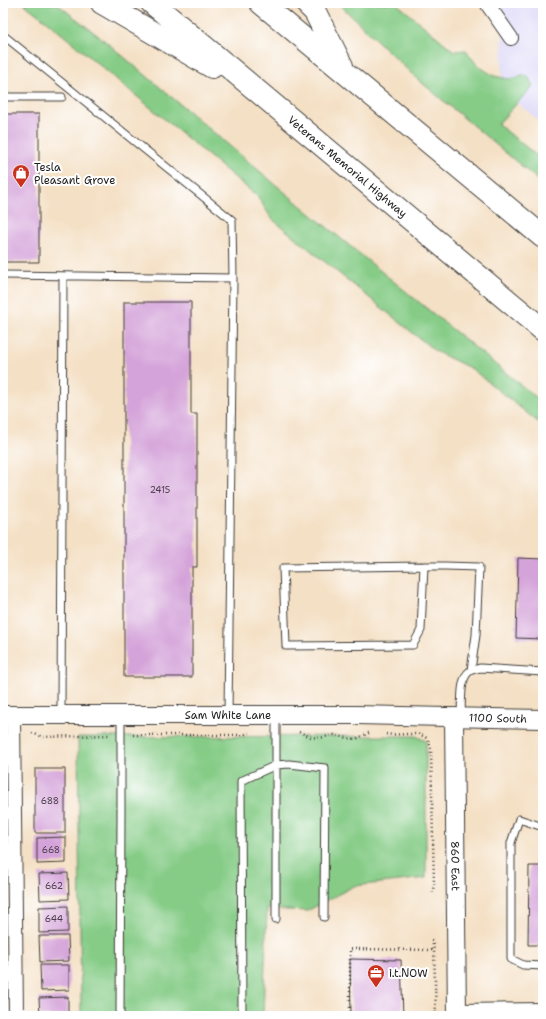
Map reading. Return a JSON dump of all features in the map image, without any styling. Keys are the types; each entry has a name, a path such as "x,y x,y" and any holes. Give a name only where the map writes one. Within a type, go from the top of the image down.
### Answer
{"highway":[{"path":"102,3 265,98"},
{"name":"Veterans Memorial Highway","path":"152,3 543,330"},
{"path":"261,3 543,237"},
{"path":"306,3 315,12 347,74"}],"street":[{"path":"488,3 511,38"},
{"name":"Sam White Lane","path":"8,716 356,715 458,717"},
{"path":"8,716 9,833 16,1016"},
{"name":"1100 South","path":"458,717 543,719"},
{"name":"860 East","path":"457,1014 458,717"},
{"path":"457,1014 543,1010"}],"lane":[{"path":"3,34 232,220 233,278 228,715"},
{"path":"3,97 62,97"},
{"path":"3,276 233,278"},
{"path":"60,716 63,276"},
{"path":"424,566 421,630 413,645 286,646 283,568 424,566 480,567 476,635 471,670 464,678 458,717"},
{"path":"471,670 480,668 543,672"},
{"path":"276,715 276,919"},
{"path":"120,1016 121,716"},
{"path":"242,1016 241,781 276,765 290,764 325,768 324,917"},
{"path":"543,827 520,819 511,843 511,959 522,965 543,966"}],"path":[{"path":"298,731 310,737 319,738 334,736 352,739 374,732"},
{"path":"32,733 43,737 242,736 249,732"},
{"path":"384,733 418,735 425,737 429,742 431,749 434,885 432,895"},
{"path":"432,940 434,950 436,1016"},
{"path":"350,1016 350,949 434,950"}],"shaded area":[{"path":"503,3 543,3 543,124 502,90"}],"green space":[{"path":"23,3 56,3 105,41 307,211 543,403 543,426 472,369 435,351 272,219 257,196"},
{"path":"338,3 396,3 454,51 466,50 477,65 494,76 509,79 527,75 533,86 498,124 543,161 543,184 415,77"},
{"path":"416,736 426,741 426,878 354,886 307,911 267,909 263,1016 81,1016 78,737"}],"building":[{"name":"Tesla Pleasant Grove","path":"3,114 39,114 39,262 3,262"},
{"path":"124,302 191,302 191,414 197,414 197,567 192,567 192,677 124,677"},
{"path":"518,558 543,559 543,639 516,638"},
{"path":"35,769 65,769 65,833 35,833"},
{"path":"66,837 66,863 37,864 37,838"},
{"path":"529,866 543,866 543,945 528,945"},
{"path":"68,873 69,899 40,900 39,874"},
{"path":"68,906 68,932 39,933 39,907"},
{"path":"39,936 68,936 69,961 40,962"},
{"name":"i.t.NOW","path":"350,959 401,960 403,1016 351,1016"},
{"path":"40,965 69,965 69,990 41,991"},
{"path":"68,997 68,1016 40,1016 39,998"}],"place":[{"name":"Tesla Pleasant Grove","path":"21,188"},
{"name":"i.t.NOW","path":"376,988"}]}
